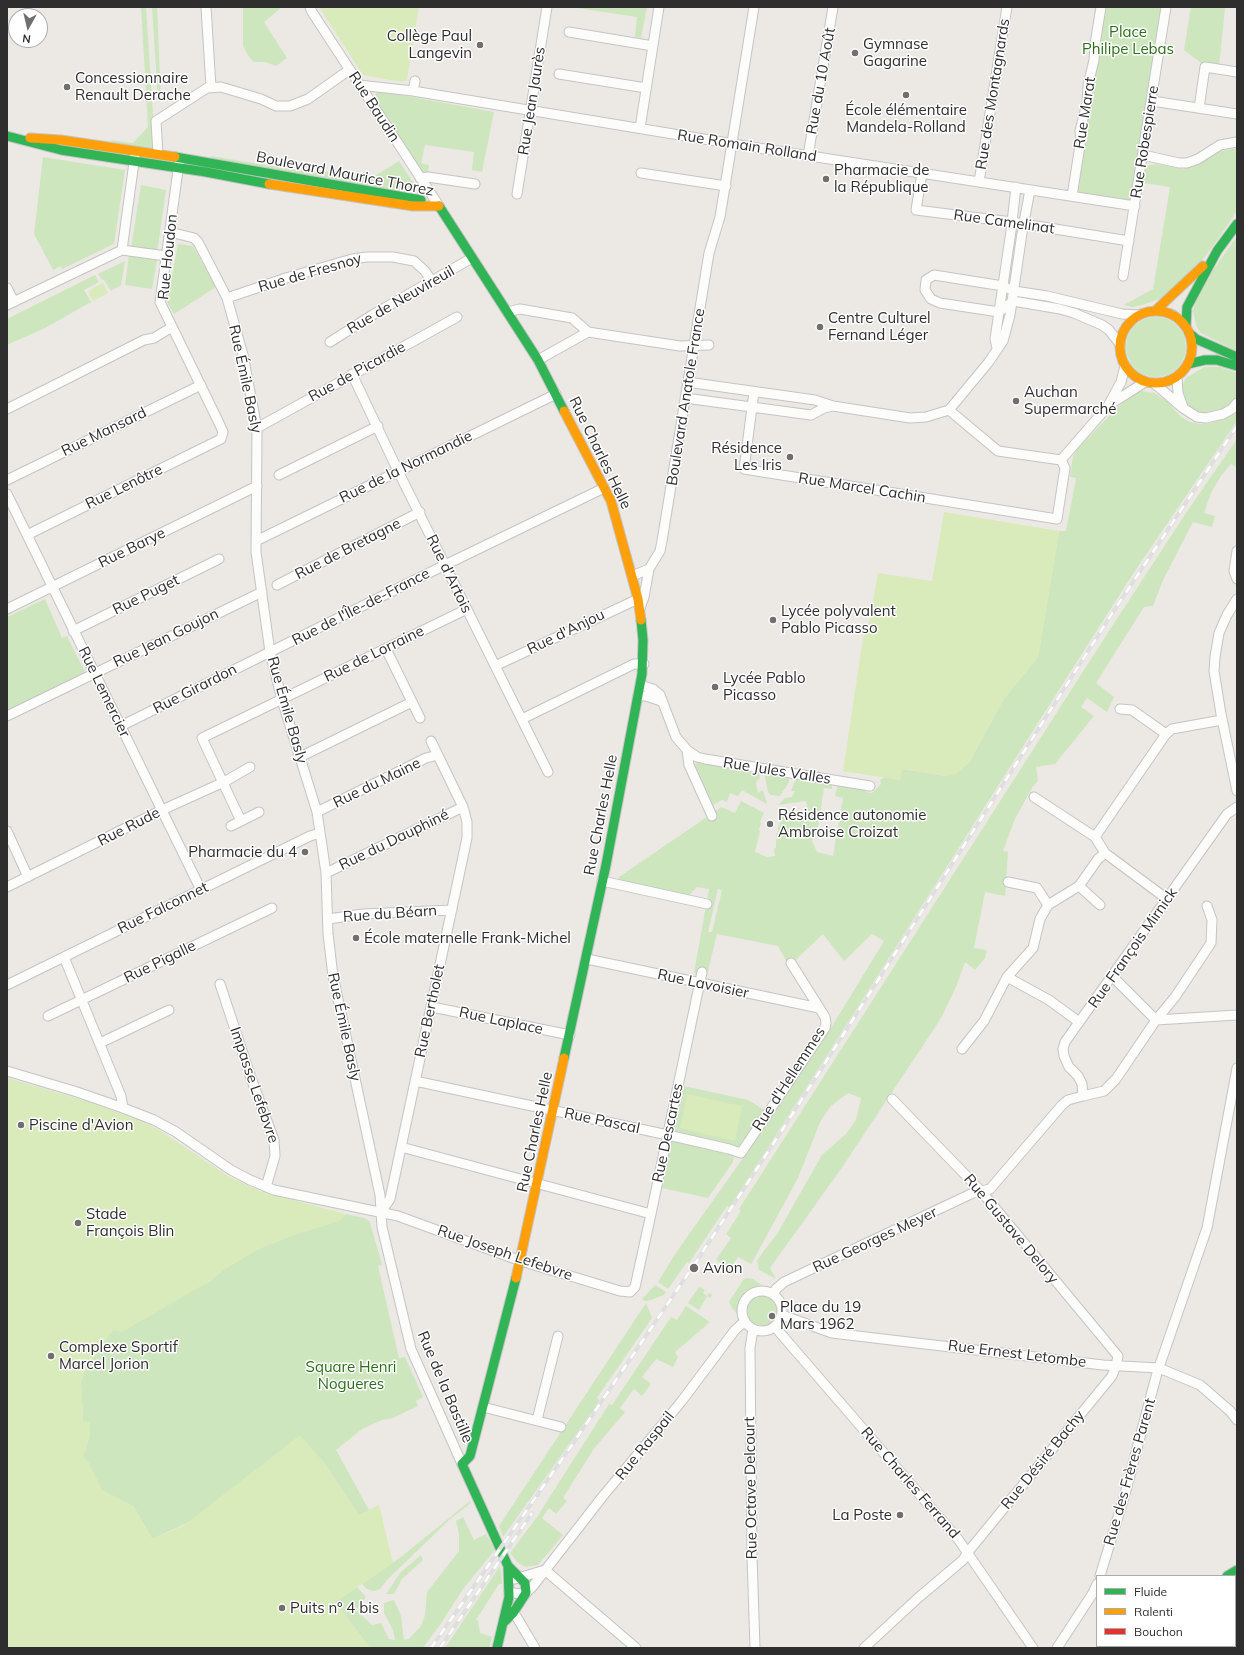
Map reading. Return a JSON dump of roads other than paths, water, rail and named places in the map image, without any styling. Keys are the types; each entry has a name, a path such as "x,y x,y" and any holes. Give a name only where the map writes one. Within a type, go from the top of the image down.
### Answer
{"street":[{"path":"206,7 211,86"},
{"name":"Rue Baudin","path":"310,7 359,85 439,206"},
{"name":"Rue Jean Jaurès","path":"517,194 547,7"},
{"path":"640,128 659,7"},
{"name":"Boulevard Anatole France","path":"639,603 644,597 650,569 660,552 709,254 711,244 717,231 726,186 754,7"},
{"name":"Rue du 10 Août","path":"808,156 834,7"},
{"name":"Rue des Montagnards","path":"979,182 1007,7"},
{"name":"Rue Marat","path":"1072,196 1081,139 1080,131 1087,103 1088,85 1094,60 1101,7"},
{"name":"Rue Robespierre","path":"1123,276 1166,7"},
{"path":"569,32 653,46"},
{"path":"1198,108 1205,67 1237,72"},
{"path":"158,154 156,121 199,92 211,86 221,87 261,99 276,106 290,106 308,99 350,70"},
{"path":"559,74 646,88"},
{"path":"413,91 415,81"},
{"name":"Rue Romain Rolland","path":"359,85 413,91 808,156 1134,206"},
{"path":"1152,101 1237,114"},
{"name":"Boulevard Maurice Thorez","path":"7,136 54,139 158,154 414,198 439,206"},
{"name":"Boulevard Maurice Thorez","path":"21,138 54,148 237,179 413,206 439,206"},
{"path":"1143,155 1170,162 1187,163 1198,159 1220,145 1237,142"},
{"path":"122,250 136,151"},
{"name":"Rue Houdon","path":"180,158 160,302 223,432 220,439"},
{"path":"641,173 726,186"},
{"name":"Rue Camelinat","path":"922,173 916,210 1012,222 1128,240"},
{"path":"420,178 428,177 475,184"},
{"path":"997,348 995,339 1016,187"},
{"path":"687,382 821,401 833,406 910,418 926,417 948,410 988,363 1003,341 1007,330 1014,291 1023,224 1030,190"},
{"name":"Rue Charles Helle","path":"439,206 538,360 611,501 639,603 644,664 587,959 521,1261 470,1456 462,1464"},
{"path":"1139,315 1125,328 1120,344 1120,353 1125,366 1130,373 1145,382 1155,384 1177,378 1184,372 1192,349 1188,330 1187,306 1198,284 1218,251 1237,224"},
{"name":"Rue Émile Basly","path":"170,232 189,236 198,242 226,298 243,355 257,428 256,541 270,652 282,700 317,812 326,873 333,976 380,1195 381,1212"},
{"path":"7,288 11,303 122,250 166,256"},
{"path":"1155,311 1218,251"},
{"name":"Rue de Fresnoy","path":"226,298 286,278 352,259 381,256 403,258 414,261 425,271 432,282"},
{"name":"Rue de Neuvireuil","path":"330,342 374,314 472,258"},
{"path":"1120,344 1109,330 1102,325 1074,313 1012,301 999,312 940,303 931,299 925,290 926,280 934,275 1003,286 1014,291 1054,297 1122,314 1139,315 1155,311 1173,315 1203,342 1237,357"},
{"path":"1003,286 1012,301"},
{"path":"507,312 520,309 572,318 588,332 693,346 709,345"},
{"name":"Rue de Picardie","path":"257,428 456,317"},
{"path":"7,409 144,340 154,338 172,327"},
{"path":"538,360 588,332"},
{"path":"1188,364 1205,360 1217,360 1237,366"},
{"path":"948,410 998,451 1061,460 1108,406 1121,382 1125,366"},
{"name":"Rue d'Artois","path":"352,374 378,426 398,471 420,512 548,772"},
{"path":"1177,378 1178,393 1183,408"},
{"path":"1108,406 1145,382"},
{"path":"1155,384 1183,408 1197,416 1210,417 1223,414 1232,409 1237,403"},
{"name":"Rue Mansard","path":"7,480 201,385"},
{"name":"Rue Marcel Cachin","path":"754,392 744,469 1057,519 1065,468 1061,460"},
{"name":"Rue de la Normandie","path":"256,541 556,394"},
{"path":"685,398 811,415 824,408 833,406"},
{"path":"279,475 378,426"},
{"name":"Rue Lenôtre","path":"27,535 220,439"},
{"name":"Rue Barye","path":"7,609 257,486"},
{"name":"Rue de l'Île-de-France","path":"270,652 604,488"},
{"name":"Rue Lemercier","path":"7,494 201,890"},
{"name":"Rue de Bretagne","path":"277,585 420,512"},
{"path":"1237,551 1234,571 1237,579"},
{"name":"Rue Puget","path":"73,631 219,559"},
{"path":"632,576 650,569"},
{"name":"Rue Jean Goujon","path":"7,716 262,592"},
{"path":"1237,599 1227,614 1219,633 1215,657 1215,681 1237,791"},
{"name":"Rue d'Anjou","path":"495,666 639,603"},
{"name":"Rue de Lorraine","path":"224,782 202,738 467,609"},
{"path":"386,649 420,718"},
{"name":"Rue Girardon","path":"120,726 270,652"},
{"path":"522,719 634,664 644,664"},
{"path":"640,685 658,692 660,695 661,701 676,737 687,750 689,765 712,816"},
{"path":"638,696 646,696 661,701"},
{"path":"300,757 412,702"},
{"path":"1120,709 1132,710 1166,734"},
{"path":"1095,837 1166,734 1172,729 1222,720"},
{"name":"Rue Bertholet","path":"381,1212 390,1199 467,838 467,822 463,807 431,741"},
{"name":"Rue Jules Valles","path":"687,750 697,757 705,759 870,786"},
{"name":"Rue du Maine","path":"317,812 426,758 438,755"},
{"name":"Rue Rude","path":"7,887 162,810 224,782 250,767"},
{"path":"224,782 241,821"},
{"path":"1034,797 1095,837 1105,853 1167,899"},
{"name":"Rue du Dauphiné","path":"326,873 463,807"},
{"name":"Rue François Mirnick","path":"1083,1096 1082,1084 1078,1076 1069,1067 1064,1056 1063,1049 1065,1042 1113,978 1227,814 1237,808"},
{"path":"231,826 259,812"},
{"path":"7,831 28,877"},
{"name":"Rue Falconnet","path":"7,985 310,836 320,833"},
{"path":"962,1049 984,1022 1006,977 1033,948 1040,919 1048,905 1079,886 1098,859 1105,853"},
{"path":"602,881 707,904"},
{"path":"1008,882 1037,888 1048,905"},
{"path":"1079,886 1100,904"},
{"name":"Rue Georges Meyer","path":"774,1294 776,1289 784,1282 973,1193 986,1191 995,1185 1062,1105 1068,1100 1104,1091 1109,1087 1156,1020 1175,997 1211,943 1212,920 1207,906"},
{"name":"Rue Pigalle","path":"48,1016 272,908"},
{"name":"Rue du Béarn","path":"328,919 363,914 452,910"},
{"path":"64,957 100,1043 121,1096 124,1108"},
{"name":"Rue Lavoisier","path":"587,959 819,1008"},
{"name":"Rue d'Hellemmes","path":"741,1153 825,1028 825,1017 791,963"},
{"name":"Rue Descartes","path":"630,1292 635,1287 702,972"},
{"path":"1006,977 1049,1000 1079,1022"},
{"path":"1113,978 1156,1020 1237,1016"},
{"name":"Impasse Lefebvre","path":"220,984 251,1078 274,1140 275,1156 266,1187"},
{"name":"Rue Laplace","path":"432,1007 570,1035"},
{"path":"100,1043 168,1010"},
{"name":"Rue des Frères Parent","path":"1100,1575 1125,1494 1160,1368 1207,1228 1237,1068"},
{"name":"Rue Joseph Lefebvre","path":"7,1072 77,1092 124,1108 176,1132 231,1170 266,1187 398,1216 521,1261 620,1291 630,1292"},
{"name":"Rue Pascal","path":"415,1081 668,1135 730,1149 741,1153"},
{"name":"Rue Gustave Delory","path":"892,1099 981,1191 1118,1356 1116,1365"},
{"path":"401,1147 651,1214"},
{"name":"Rue de la Bastille","path":"381,1212 382,1227 411,1349 508,1566 510,1609"},
{"path":"761,1291 774,1294 781,1303 782,1315 775,1327 764,1331 753,1329 745,1322 742,1310 743,1304 750,1295 761,1291"},
{"name":"Rue Ernest Letombe","path":"782,1315 832,1333 1116,1365 1160,1368 1200,1385 1230,1411 1237,1420"},
{"name":"Rue Raspail","path":"526,1593 681,1402 737,1327 745,1322"},
{"name":"Rue Charles Ferrand","path":"775,1327 968,1552 1033,1648"},
{"name":"Rue Octave Delcourt","path":"753,1329 750,1348 752,1556 755,1648"},
{"path":"537,1420 558,1336"},
{"name":"Rue Désiré Bachy","path":"864,1648 918,1598 963,1560 1112,1376 1116,1365"},
{"path":"483,1407 561,1427"},
{"name":"Rue de la Bastille","path":"508,1566 525,1582 526,1593"},
{"path":"526,1593 518,1594 509,1587 520,1577 545,1570 636,1648"},
{"path":"1056,1648 1096,1586"},
{"path":"497,1648 503,1624 510,1609 526,1593"},
{"path":"510,1609 535,1648"}],"railway":[{"path":"431,1648 574,1442 696,1262 788,1121 1115,609 1237,426"},
{"path":"440,1648 532,1513"}],"place":[{"name":"Collège Paul Langevin","path":"480,45"},
{"name":"Gymnase Gagarine","path":"855,53"},
{"name":"Concessionnaire Renault Derache","path":"67,87"},
{"name":"École élémentaire Mandela-Rolland","path":"906,95"},
{"name":"Pharmacie de la République","path":"826,179"},
{"name":"Centre Culturel Fernand Léger","path":"820,327"},
{"name":"Auchan Supermarché","path":"1016,401"},
{"name":"Résidence Les Iris","path":"790,457"},
{"name":"Lycée polyvalent Pablo Picasso","path":"773,620"},
{"name":"Lycée Pablo Picasso","path":"715,687"},
{"name":"Résidence autonomie Ambroise Croizat","path":"770,824"},
{"name":"Pharmacie du 4","path":"305,852"},
{"name":"École maternelle Frank-Michel","path":"356,938"},
{"name":"Piscine d'Avion","path":"21,1125"},
{"name":"Stade François Blin","path":"78,1223"},
{"name":"Avion","path":"694,1268"},
{"name":"Place du 19 Mars 1962","path":"772,1316"},
{"name":"Complexe Sportif Marcel Jorion","path":"51,1356"},
{"name":"La Poste","path":"900,1515"},
{"name":"Puits n° 4 bis","path":"282,1608"}],"park label":[{"name":"Place Philipe Lebas","path":"1128,40"},
{"name":"Square Henri Nogueres","path":"351,1376"}]}
